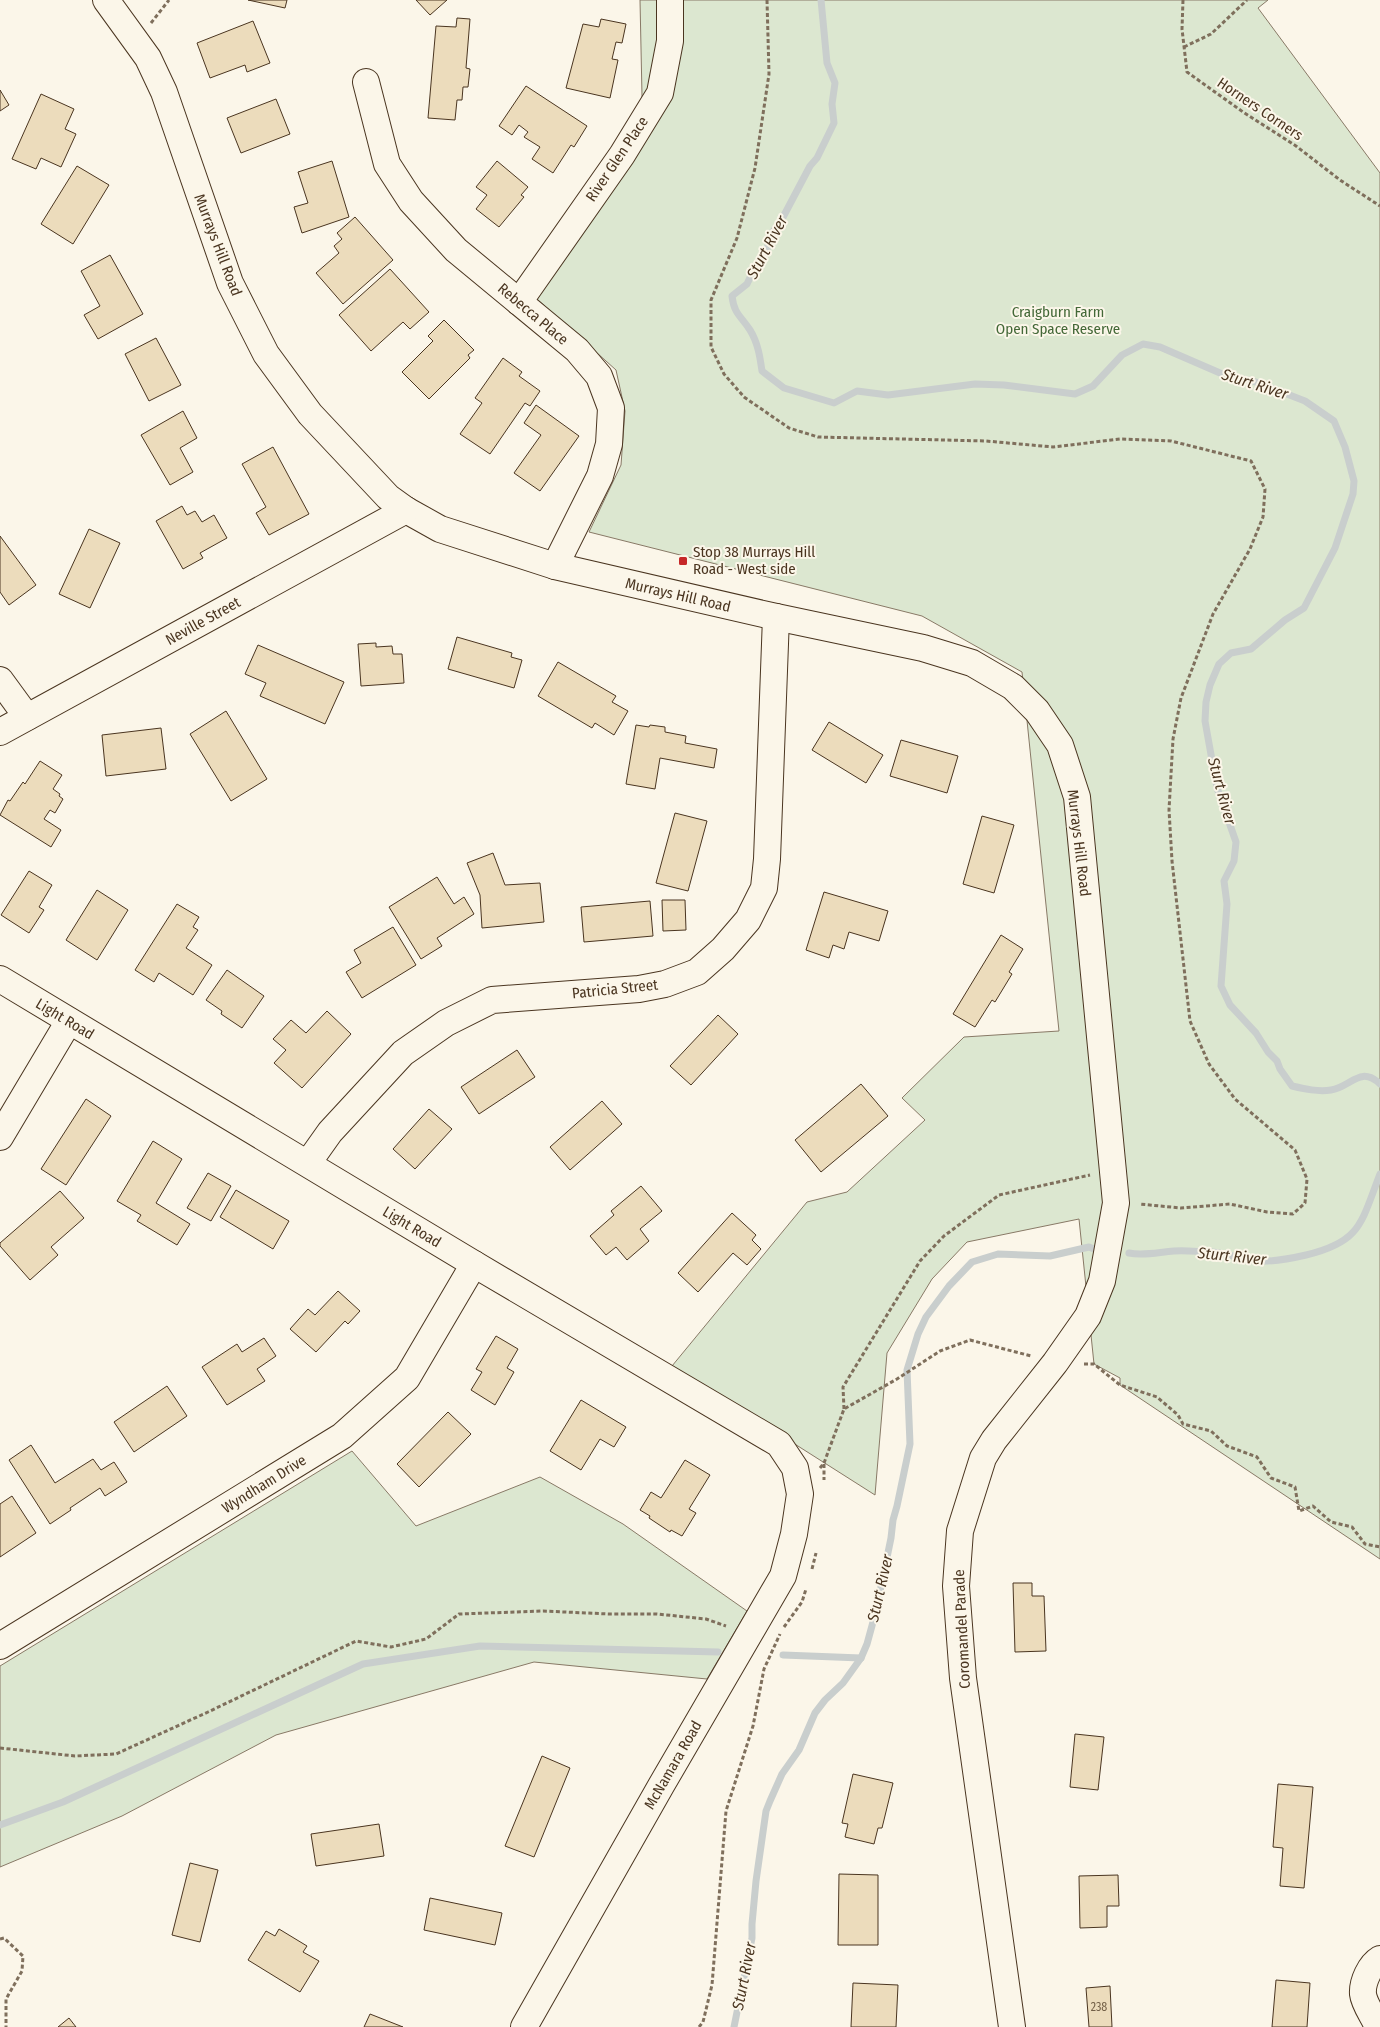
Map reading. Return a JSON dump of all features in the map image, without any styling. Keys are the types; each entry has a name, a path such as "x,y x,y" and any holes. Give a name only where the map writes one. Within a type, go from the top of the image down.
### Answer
{"street":[{"name":"Murrays Hill Road","path":"106,0 148,58 164,92 230,283 266,354 310,414 388,496 406,510 440,529 555,566 776,617 922,648 972,663 1013,687 1037,711 1060,745 1077,797 1113,1170 1115,1209 1104,1268"},
{"name":"River Glen Place","path":"519,302 622,155 660,93 670,41 670,0"},
{"name":"Rebecca Place","path":"366,82 387,164 412,201 456,250 577,350 599,376 611,408 609,444 600,476 555,566"},
{"name":"Neville Street","path":"0,732 406,510"},
{"name":"Patricia Street","path":"308,1163 330,1132 403,1053 446,1023 492,1000 639,989 665,984 697,972 723,949 748,920 764,888 767,859 776,617"},
{"path":"0,680 27,717"},
{"name":"Light Road","path":"0,979 474,1264 779,1444 795,1468 800,1494"},
{"path":"0,1137 69,1022"},
{"name":"Wyndham Drive","path":"0,1646 342,1436 408,1378 474,1264"},
{"name":"Coromandel Parade","path":"1012,2027 963,1678 956,1586 960,1531 983,1458 994,1440 1055,1363 1088,1316 1102,1281 1104,1268"},
{"name":"McNamara Road","path":"524,2027 783,1576 794,1534 800,1494"},
{"path":"1378,2027 1363,1995 1365,1982 1370,1970 1380,1959"}],"path":[{"path":"767,0 769,74 755,168 737,238 711,300 711,347 724,374 744,397 789,428 818,437 986,441 1053,447 1120,439 1171,441 1251,461 1265,489 1263,517 1250,549 1213,614 1181,698 1173,739 1169,810 1172,861 1190,1021 1208,1064 1235,1099 1296,1150 1307,1179 1305,1203 1294,1214 1267,1212 1230,1204 1181,1208 1115,1209"},
{"name":"Horners Corners","path":"1184,0 1182,29 1186,72 1296,146 1340,180 1380,206"},
{"path":"1184,47 1211,34 1247,0"},
{"path":"800,1494 824,1463 844,1409 843,1387 920,1261 944,1236 999,1195 1113,1170"},
{"path":"844,1409 940,1351 970,1340 1055,1363 1094,1364 1120,1385 1157,1397 1178,1415 1183,1424 1211,1431 1227,1446 1257,1457 1271,1478 1295,1487 1299,1511 1313,1506 1331,1522 1352,1526 1365,1544 1380,1547"},
{"path":"0,1748 74,1756 116,1754 356,1641 391,1647 426,1638 459,1614 543,1611 657,1614 706,1619 750,1634"},
{"path":"699,2027 703,2022 712,1984 726,1811 753,1726 764,1669"},
{"path":"0,1939 4,1938 23,1956 22,1972 6,1999 6,2027"}],"green space":[{"name":"Craigburn Farm Open Space Reserve","path":"640,0 1268,0 1258,8 1380,173 1380,1559 1120,1385 1120,1378 1094,1364 1079,1219 967,1242 932,1279 887,1353 875,1495 672,1366 807,1202 847,1192 925,1120 902,1098 964,1037 1059,1031 1022,672 922,616 589,532 621,465 625,411 616,370 537,299 643,144"},
{"path":"352,1451 416,1526 540,1477 623,1524 747,1611 707,1679 534,1662 276,1735 122,1816 0,1867 0,1666"}],"building":[{"path":"248,0 287,0 285,8"},
{"path":"416,0 447,0 430,15"},
{"path":"457,18 470,19 466,68 470,69 468,87 463,87 462,100 457,100 455,120 428,118 436,26 456,27"},
{"path":"601,19 626,24 622,43 616,42 612,59 618,60 610,98 566,88 583,24 599,27"},
{"path":"253,21 270,63 247,72 245,65 210,78 197,43"},
{"path":"526,86 587,126 574,147 571,145 553,173 532,159 540,147 524,137 528,132 519,125 512,135 499,126"},
{"path":"0,90 9,105 0,111"},
{"path":"41,94 74,109 65,129 76,134 61,167 41,158 36,169 12,159"},
{"path":"276,99 290,134 241,153 227,118"},
{"path":"332,161 349,217 302,233 294,207 308,203 298,172"},
{"path":"497,161 528,187 521,195 524,197 499,227 476,209 487,195 476,187"},
{"path":"77,166 109,185 73,244 41,224"},
{"path":"355,217 393,260 343,304 316,273 339,253 334,246 342,239 337,233"},
{"path":"110,255 143,314 98,339 84,315 100,306 81,271"},
{"path":"390,269 429,312 410,329 403,322 371,351 339,315"},
{"path":"444,320 474,350 468,355 470,358 429,399 402,372 433,341 428,336"},
{"path":"156,338 181,385 149,401 125,354"},
{"path":"503,358 522,372 519,376 540,391 530,406 525,403 490,454 460,434 482,403 475,398"},
{"path":"536,405 579,436 540,491 514,473 541,435 524,423"},
{"path":"183,411 197,438 180,448 193,472 170,485 141,435"},
{"path":"273,447 309,514 269,535 256,513 266,507 242,464"},
{"path":"182,506 187,515 195,511 202,522 214,515 227,538 200,553 203,558 183,569 156,521"},
{"path":"89,529 120,543 90,608 59,594"},
{"path":"0,536 36,585 9,605 0,592"},
{"path":"457,637 512,653 511,657 522,660 514,688 448,669"},
{"path":"376,643 376,647 392,646 393,654 402,654 404,683 361,686 358,644"},
{"path":"258,645 344,682 325,724 260,696 266,683 245,674"},
{"path":"558,662 616,696 612,702 628,711 614,735 595,723 592,728 538,696"},
{"path":"226,711 267,779 231,801 190,734"},
{"path":"829,722 883,755 866,783 812,750"},
{"path":"636,725 665,727 665,732 686,736 685,743 717,749 714,768 660,758 655,789 626,784"},
{"path":"161,728 166,769 106,776 102,735"},
{"path":"901,740 958,756 947,793 890,776"},
{"path":"40,761 62,775 53,789 63,799 55,813 50,810 44,819 61,830 51,847 0,815 8,800 10,801 23,782 25,784"},
{"path":"675,813 707,821 688,891 656,883"},
{"path":"982,816 1014,825 994,893 963,884"},
{"path":"493,853 505,885 540,883 544,922 482,928 480,895 467,863"},
{"path":"29,871 52,885 39,907 44,910 29,933 1,915"},
{"path":"437,877 454,904 464,897 474,914 437,938 442,946 421,959 389,907"},
{"path":"97,890 128,910 97,960 66,940"},
{"path":"824,892 888,911 879,941 849,932 844,949 833,945 829,958 806,950"},
{"path":"662,900 685,900 686,930 663,931"},
{"path":"650,901 653,936 584,942 581,907"},
{"path":"177,904 199,917 193,927 198,930 186,948 212,965 193,995 159,973 154,982 135,970"},
{"path":"393,927 416,965 362,998 346,972 361,963 354,950"},
{"path":"1001,935 1023,949 1009,972 1012,974 995,1002 992,1000 975,1027 953,1014"},
{"path":"227,970 264,996 242,1028 221,1014 222,1011 206,1000"},
{"path":"327,1011 351,1034 302,1088 274,1063 286,1050 273,1039 291,1020 306,1033"},
{"path":"718,1015 738,1034 691,1085 670,1066"},
{"path":"517,1050 535,1077 479,1114 461,1087"},
{"path":"861,1084 888,1116 821,1172 795,1140"},
{"path":"86,1099 111,1116 66,1185 41,1169"},
{"path":"602,1101 622,1124 570,1170 550,1147"},
{"path":"429,1109 452,1129 415,1169 393,1149"},
{"path":"153,1141 182,1159 156,1203 190,1224 177,1245 137,1221 141,1215 117,1201"},
{"path":"208,1173 231,1186 211,1221 187,1208"},
{"path":"641,1186 662,1211 640,1229 649,1241 627,1260 616,1247 606,1255 590,1236 614,1215 611,1211"},
{"path":"236,1190 289,1221 273,1249 220,1217"},
{"path":"60,1191 84,1218 51,1247 58,1255 30,1280 0,1246 0,1243"},
{"path":"732,1213 756,1235 752,1240 761,1249 747,1265 733,1253 698,1292 678,1273"},
{"path":"338,1291 360,1311 348,1324 345,1321 316,1352 290,1329 308,1309 315,1315"},
{"path":"496,1336 518,1349 507,1368 514,1372 495,1405 471,1390 482,1372 476,1369"},
{"path":"264,1338 276,1356 257,1369 265,1381 227,1405 202,1367 237,1344 242,1352"},
{"path":"167,1386 187,1416 134,1452 114,1422"},
{"path":"581,1400 626,1427 614,1447 600,1439 581,1470 550,1451"},
{"path":"448,1412 471,1434 419,1487 397,1464"},
{"path":"31,1445 55,1483 93,1459 101,1470 114,1462 127,1482 105,1496 100,1488 50,1524 9,1460"},
{"path":"685,1460 710,1475 689,1509 696,1513 682,1536 671,1530 670,1532 640,1510 651,1492 661,1498"},
{"path":"12,1496 36,1533 0,1557 0,1504"},
{"path":"1013,1583 1032,1583 1032,1596 1044,1596 1046,1651 1015,1652"},
{"path":"1075,1734 1104,1737 1098,1790 1070,1787"},
{"path":"542,1756 570,1768 534,1857 505,1846"},
{"path":"853,1774 893,1783 882,1828 878,1828 874,1844 845,1837 848,1824 842,1823"},
{"path":"1278,1784 1313,1787 1304,1888 1280,1886 1283,1848 1273,1847"},
{"path":"379,1824 384,1856 316,1866 311,1834"},
{"path":"190,1863 218,1870 200,1942 172,1935"},
{"path":"839,1874 878,1875 878,1945 838,1945"},
{"path":"1118,1875 1119,1906 1107,1906 1107,1927 1080,1928 1079,1876"},
{"path":"430,1898 502,1913 495,1945 424,1930"},
{"path":"279,1929 307,1946 303,1952 319,1961 300,1992 248,1960 266,1931 275,1936"},
{"path":"1276,1980 1310,1983 1307,2027 1272,2027"},
{"path":"853,1983 898,1985 896,2027 851,2027"},
{"path":"1110,1986 1112,2027 1089,2027 1086,1988"},
{"path":"370,2014 403,2027 364,2027"},
{"path":"69,2018 76,2027 58,2027"}],"waterway":[{"name":"Sturt River","path":"821,0 827,63 835,83 832,104 834,123 817,158 810,166 781,221 771,234 767,249 756,265 747,284 732,296 736,311 755,340 762,371 784,388 834,403 857,391 888,395 975,384 1004,385 1075,394 1093,386 1122,355 1143,344 1160,347 1227,376 1253,381 1305,401 1334,421 1345,447 1354,481 1353,494 1335,548 1304,608 1285,620 1251,649 1231,653 1219,664 1210,685 1206,702 1205,721 1217,788 1236,842 1234,861 1224,881 1227,904 1221,986 1230,1005 1256,1033 1268,1052 1277,1061 1280,1069 1292,1086 1326,1091 1367,1076 1380,1084"},
{"name":"Sturt River","path":"1129,1253 1212,1252 1251,1260 1275,1261 1324,1250 1349,1237 1356,1228 1363,1218 1380,1174"},
{"name":"Sturt River","path":"734,2027 752,1938 756,1881 766,1811 782,1774 799,1750 815,1713 825,1700 843,1683 861,1658 876,1611 910,1444 907,1370 918,1334 926,1317 949,1286 972,1262 998,1254 1050,1256 1089,1247 1094,1249"},
{"path":"0,1825 63,1802 363,1664 480,1646 718,1652"},
{"path":"783,1655 861,1658"}],"place":[{"name":"Stop 38 Murrays Hill Road - West side","path":"683,561"}]}
